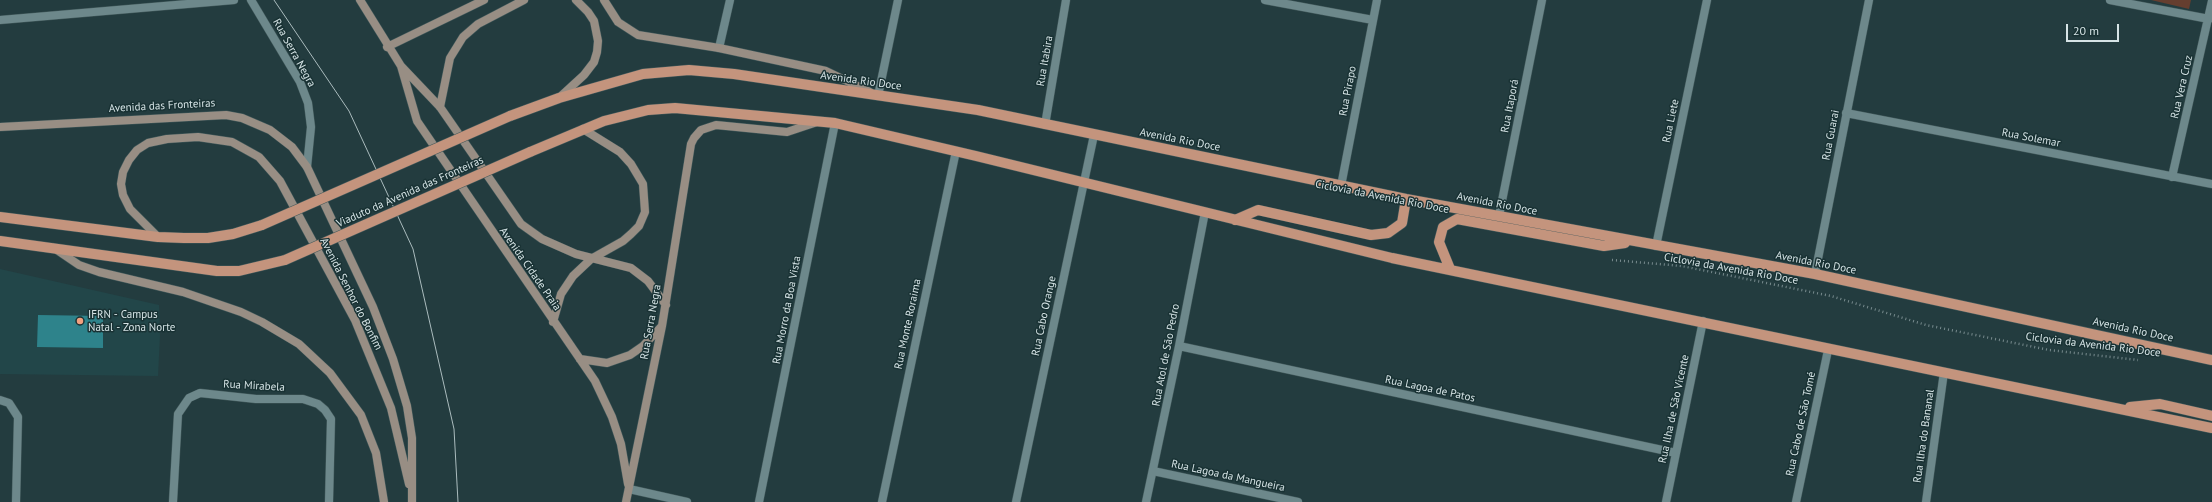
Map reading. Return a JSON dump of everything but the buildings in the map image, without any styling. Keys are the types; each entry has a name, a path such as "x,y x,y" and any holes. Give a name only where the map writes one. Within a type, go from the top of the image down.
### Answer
{"main road":[{"name":"Avenida Cidade Praia","path":"360,0 387,47 401,66 440,107 521,224 542,239 591,259"},
{"path":"387,47 484,0"},
{"path":"440,107 450,58 463,37 478,24 524,0"},
{"path":"0,217 158,237 208,238 234,234 262,225 510,116 559,98 584,75 594,62 597,52 598,41 594,21 588,12 576,0"},
{"path":"604,0 618,22 638,35 719,48 826,71 878,96"},
{"name":"Avenida Cidade Praia","path":"401,66 417,121 553,322 595,381 612,417 621,444 629,489"},
{"name":"Avenida Rio Doce","path":"559,98 642,74 689,70 734,74 978,110 1406,199 1815,274 2212,360"},
{"name":"Viaduto da Avenida das Fronteiras","path":"53,248 193,270 239,271 285,260 583,129 626,114 648,110 675,108 817,122"},
{"name":"Avenida das Fronteiras","path":"0,128 226,115 242,118 270,130 292,147 308,167"},
{"path":"817,122 835,123 956,151 1084,184 1392,258 1703,321 1828,350 1944,372 2212,428"},
{"name":"Rua Serra Negra","path":"626,502 666,305 691,144 697,134 709,126 716,125 787,132 817,122"},
{"path":"553,322 566,286 591,259 623,241 638,226 645,212 646,194 639,174 620,152 583,129"},
{"name":"Avenida Senhor do Bonfim","path":"158,237 130,209 123,195 121,184 123,172 128,160 148,143 167,139 198,137 232,142 258,157 272,170 284,188 355,320 391,408 411,498"},
{"name":"Avenida Senhor do Bonfim","path":"308,167 373,307 402,387 412,438 413,466 411,498"},
{"path":"1235,220 1258,210 1371,235 1388,233 1402,223 1406,199"},
{"path":"1450,270 1439,242 1443,227 1457,219 1604,246 1635,242"},
{"path":"0,241 53,248 79,265 99,272 183,292 241,312 262,322 298,344 330,372 361,415 376,453 384,502"},
{"path":"591,259 632,268 648,281 666,305"},
{"path":"580,359 607,363 630,355 643,346 662,326"},
{"path":"2118,408 2160,404 2212,416"}],"street":[{"path":"0,20 234,0"},
{"name":"Rua Serra Negra","path":"251,0 300,82 308,102 311,127 308,167"},
{"path":"719,48 730,0"},
{"path":"878,96 898,0"},
{"name":"Rua Itabira","path":"1046,125 1066,0"},
{"path":"1265,0 1373,20"},
{"name":"Rua Pirapo","path":"1341,186 1377,0"},
{"name":"Rua Itaporá","path":"1499,216 1542,0"},
{"name":"Rua Liete","path":"1656,246 1707,0"},
{"name":"Rua Guarai","path":"1815,274 1869,0"},
{"path":"2110,0 2209,19"},
{"name":"Rua Vera Cruz","path":"2172,177 2212,1"},
{"name":"Rua Solemar","path":"1846,113 2212,184"},
{"name":"Rua Morro da Boa Vista","path":"760,502 835,123"},
{"name":"Rua Cabo Orange","path":"1016,502 1094,135"},
{"name":"Rua Monte Roraima","path":"882,502 956,151"},
{"name":"Rua Atol de São Pedro","path":"1146,502 1179,346 1205,212"},
{"name":"Rua Ilha de São Vicente","path":"1666,502 1703,321"},
{"name":"Rua Lagoa de Patos","path":"1179,346 1676,453"},
{"name":"Rua Cabo de São Tomé","path":"1796,502 1828,350"},
{"name":"Rua Ilha do Bananal","path":"1926,502 1944,372"},
{"name":"Rua Mirabela","path":"173,502 178,414 190,398 200,393 256,399 303,399 318,404 331,419 329,502"},
{"path":"0,400 9,403 18,417 16,502"},
{"name":"Rua Lagoa da Mangueira","path":"1153,471 1298,502"},
{"path":"629,489 687,502"}],"path":[{"name":"Ciclovia da Avenida Rio Doce","path":"1608,260 1682,266 1824,294 1926,325 2049,350 2143,360"}],"shaded area":[{"path":"2151,0 2191,0 2189,9"},
{"name":"IFRN - Campus Natal - Zona Norte","path":"0,269 159,305 160,336 158,376 0,374"}],"water":[{"path":"38,315 103,316 103,348 37,347"}],"tram line":[{"path":"274,0 349,111 413,249 454,429 458,502"}],"place":[{"name":"IFRN - Campus Natal - Zona Norte","path":"80,321"}]}
